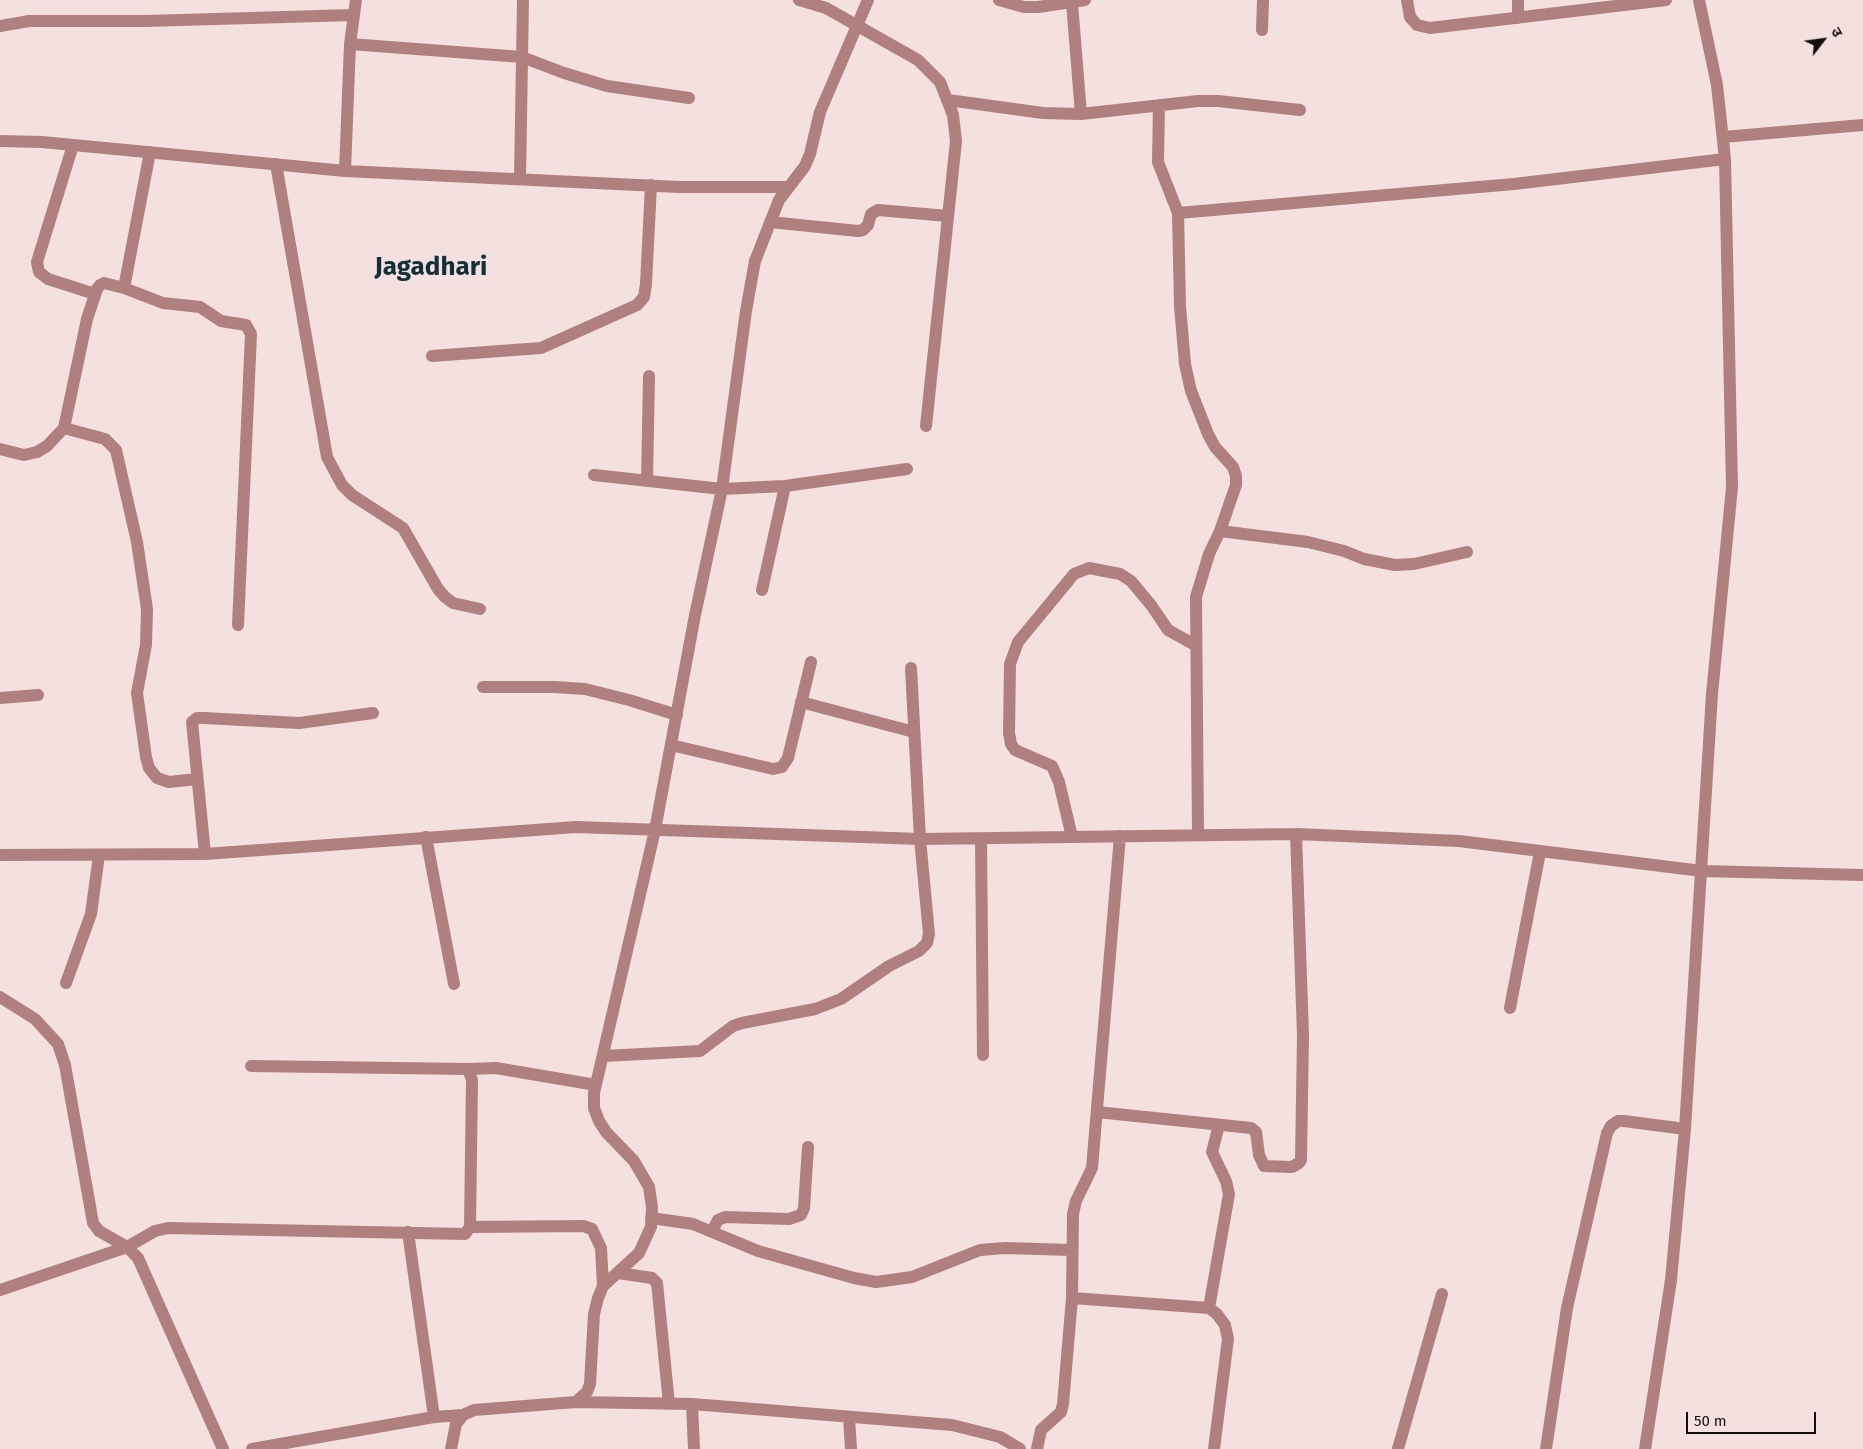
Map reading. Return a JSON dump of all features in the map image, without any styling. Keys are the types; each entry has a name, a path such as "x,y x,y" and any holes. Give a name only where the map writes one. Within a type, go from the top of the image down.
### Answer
{"street":[{"path":"346,171 350,44 356,0"},
{"path":"520,178 523,0"},
{"path":"799,0 826,8 918,60 940,82 948,100 956,142 926,426"},
{"path":"604,1286 639,1252 646,1240 652,1218 648,1187 642,1174 606,1132 594,1108 596,1085 655,830 676,715 722,488 755,261 774,210 787,187 805,166 810,154 820,112 868,0"},
{"path":"999,0 1038,7 1078,1 1081,114"},
{"path":"1262,30 1263,0"},
{"path":"1407,0 1410,17 1417,25 1430,28 1666,0"},
{"path":"1518,0 1518,18"},
{"path":"1645,1449 1671,1280 1685,1129 1712,694 1732,487 1725,158 1717,85 1699,0"},
{"path":"0,26 29,21 146,21 354,15"},
{"path":"350,44 522,57 607,86 689,98"},
{"path":"948,100 1044,113 1081,114 1159,105 1218,101 1300,110"},
{"path":"1159,105 1158,162 1178,214 1180,306 1185,364 1191,391 1208,434 1215,447 1233,468 1236,476 1236,485 1220,531 1209,554 1196,597 1198,834"},
{"path":"1723,137 1863,125"},
{"path":"0,140 73,145 346,171 651,185 787,187"},
{"path":"73,145 38,262 39,272 48,279 95,294"},
{"path":"124,288 150,152"},
{"path":"1178,214 1514,184 1725,158"},
{"path":"276,164 327,457 342,485 352,495 403,528 438,589 445,597 453,603 480,609"},
{"path":"432,356 523,351 541,348 637,305 644,296 646,284 651,185"},
{"path":"770,222 858,231 863,230 868,225 871,214 878,210 948,216"},
{"path":"0,449 24,455 36,452 58,438 64,428 95,294 97,288 104,283 124,288 157,301 200,307 221,321 242,323 250,329 238,625"},
{"path":"646,481 649,376"},
{"path":"64,428 105,439 116,450 136,533 146,600 146,646 137,693 149,768 157,778 169,782 197,779"},
{"path":"594,475 722,488 785,486 907,469"},
{"path":"762,590 785,486"},
{"path":"1220,531 1308,542 1344,550 1364,559 1395,565 1414,564 1467,552"},
{"path":"1072,837 1059,782 1052,766 1015,750 1011,744 1009,732 1010,664 1018,642 1074,574 1090,568 1120,574 1131,581 1151,604 1168,630 1195,645"},
{"path":"671,745 773,769 782,767 788,758 811,662"},
{"path":"604,1056 700,1051 733,1026 830,1005 888,966 919,951 927,943 929,934 920,839 910,668"},
{"path":"482,687 554,687 585,690 629,700 676,715"},
{"path":"0,698 38,695"},
{"path":"801,702 914,732"},
{"path":"205,854 192,722 197,718 298,722 373,712"},
{"path":"0,855 205,854 576,827 920,839 1296,834 1459,841 1702,871 1863,875"},
{"path":"1097,1112 1251,1128 1256,1132 1259,1155 1264,1166 1292,1166 1299,1163 1301,1160 1303,1035 1296,834"},
{"path":"1037,1449 1041,1430 1061,1412 1063,1404 1072,1298 1071,1250 1073,1214 1092,1168 1120,836"},
{"path":"426,837 454,984"},
{"path":"981,839 983,1055"},
{"path":"1510,1008 1540,852"},
{"path":"66,983 89,922 99,855"},
{"path":"0,998 36,1019 58,1044 65,1066 93,1222 106,1237 127,1247 138,1258 146,1272 223,1449"},
{"path":"251,1066 496,1068 596,1085"},
{"path":"0,1290 127,1247 155,1231 168,1228 408,1232 455,1236 465,1234 470,1227 472,1080 468,1068"},
{"path":"1546,1449 1566,1308 1607,1133 1611,1126 1618,1121 1685,1129"},
{"path":"1209,1308 1228,1194 1226,1181 1212,1152 1219,1125"},
{"path":"712,1231 718,1220 725,1217 789,1219 801,1215 804,1208 808,1147"},
{"path":"652,1218 693,1224 758,1251 854,1278 876,1282 912,1277 980,1250 1005,1248 1071,1250"},
{"path":"470,1227 583,1226 592,1229 601,1248 604,1286 594,1314 590,1384 587,1392 576,1402"},
{"path":"408,1232 434,1417"},
{"path":"618,1273 652,1278 657,1283 668,1404"},
{"path":"1398,1449 1442,1294"},
{"path":"1072,1298 1209,1308 1218,1314 1225,1325 1228,1339 1214,1449"},
{"path":"252,1449 434,1417 463,1414 474,1410 576,1402 692,1404 849,1418 952,1424 1000,1436 1020,1449"},
{"path":"692,1404 694,1449"},
{"path":"452,1449 456,1424 463,1414"},
{"path":"849,1418 851,1449"}],"district":[{"name":"Jagadhari","path":"431,268"}]}
